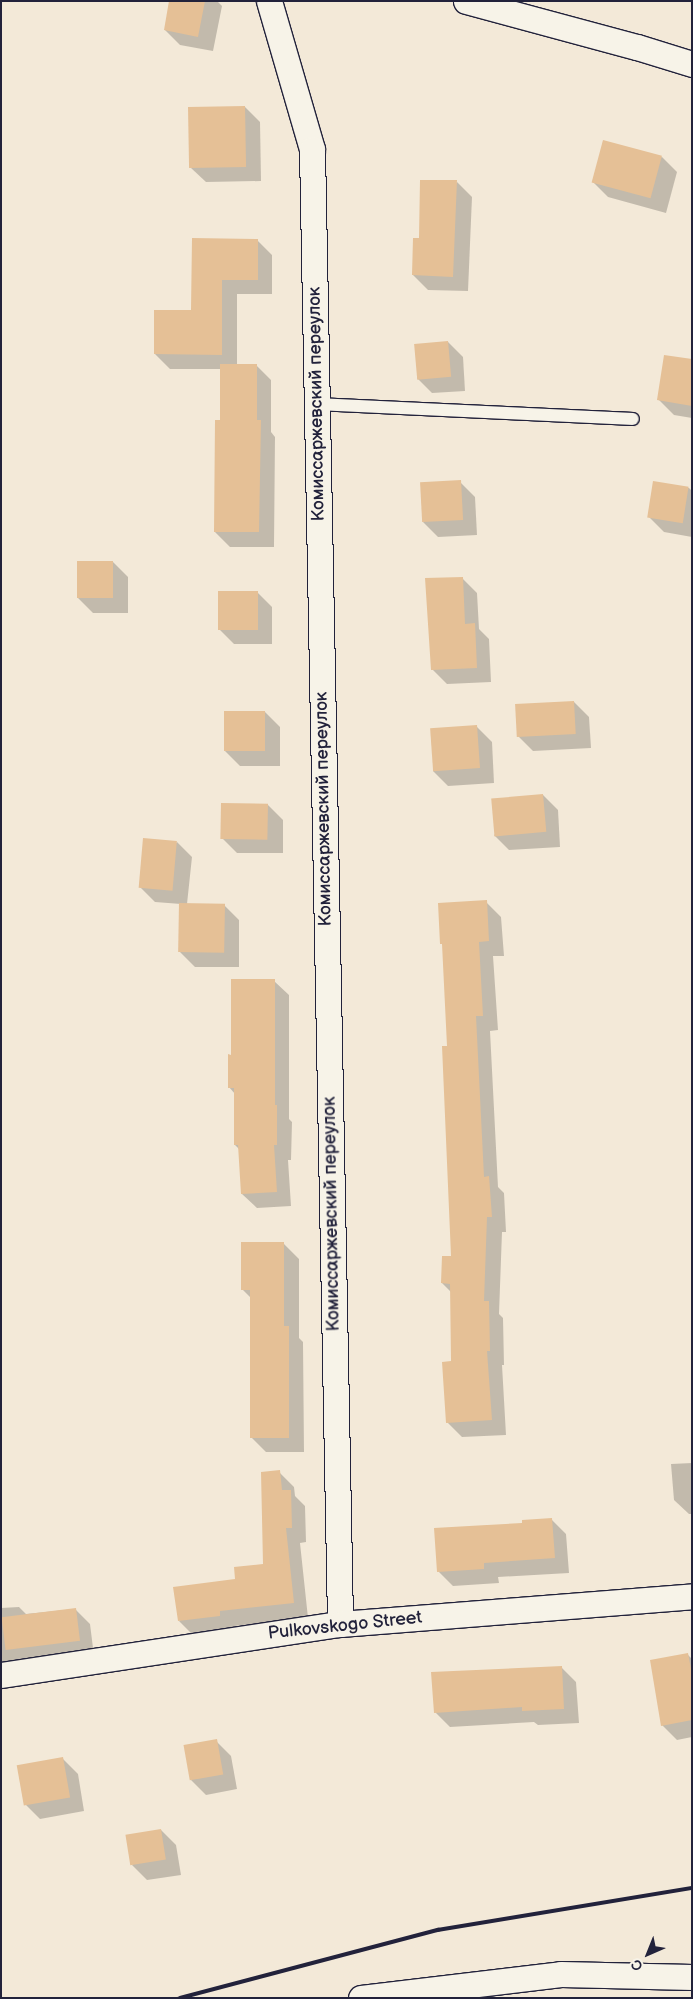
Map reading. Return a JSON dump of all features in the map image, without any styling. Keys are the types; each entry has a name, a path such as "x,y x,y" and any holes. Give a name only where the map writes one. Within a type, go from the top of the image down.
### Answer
{"street":[{"name":"Комиссаржевский переулок","path":"268,1 312,149 340,1624"},
{"path":"466,1 637,46 692,64"},
{"name":"Pulkovskogo Street","path":"1,1675 340,1624 692,1596"},
{"path":"361,1998 561,1974 692,1977"}],"lane":[{"path":"317,404 633,419"}],"building":[{"path":"169,1 205,1 198,37 164,30"},
{"path":"245,106 246,167 189,168 188,107"},
{"path":"603,140 662,156 651,198 592,183"},
{"path":"420,180 457,180 453,277 412,275 413,238 419,238"},
{"path":"192,238 258,239 258,280 222,280 222,355 154,354 154,310 191,310"},
{"path":"448,341 451,377 417,380 414,344"},
{"path":"664,355 692,359 692,406 657,400"},
{"path":"220,364 257,364 257,420 261,420 259,532 214,532 215,420 220,420"},
{"path":"461,480 463,520 422,522 420,482"},
{"path":"653,481 689,487 683,523 647,518"},
{"path":"77,561 113,561 113,598 77,598"},
{"path":"463,577 465,624 475,623 477,668 431,670 425,578"},
{"path":"218,591 258,591 258,630 218,630"},
{"path":"574,701 576,734 517,737 515,704"},
{"path":"224,711 265,711 265,751 224,751"},
{"path":"477,725 480,768 433,771 430,728"},
{"path":"543,794 546,832 495,836 491,799"},
{"path":"221,803 268,804 267,840 220,839"},
{"path":"143,838 177,841 173,891 139,888"},
{"path":"487,900 489,941 479,942 483,1016 476,1016 484,1177 489,1176 492,1217 487,1217 484,1301 489,1301 490,1351 487,1351 492,1420 446,1423 442,1362 451,1361 450,1284 441,1283 442,1256 451,1256 442,1046 447,1046 438,903"},
{"path":"179,903 225,904 224,953 178,952"},
{"path":"231,979 275,979 275,1105 277,1105 277,1145 274,1145 277,1192 241,1194 238,1145 234,1145 234,1088 228,1088 228,1054 231,1055"},
{"path":"241,1242 284,1242 284,1326 289,1326 289,1438 250,1438 250,1290 241,1290"},
{"path":"280,1470 282,1490 291,1490 292,1528 286,1528 294,1603 220,1611 220,1616 178,1621 173,1587 235,1579 234,1567 263,1564 261,1472"},
{"path":"552,1518 555,1558 484,1563 484,1569 437,1572 434,1528 522,1523 522,1520"},
{"path":"76,1608 80,1641 6,1650 2,1617"},
{"path":"688,1653 692,1674 692,1720 661,1726 650,1660"},
{"path":"562,1666 564,1709 522,1711 522,1707 434,1713 431,1672"},
{"path":"217,1739 223,1774 190,1780 184,1745"},
{"path":"63,1757 70,1797 24,1806 17,1765"},
{"path":"161,1829 166,1860 130,1865 125,1835"}],"railway":[{"path":"180,1998 438,1930 692,1888"}]}
